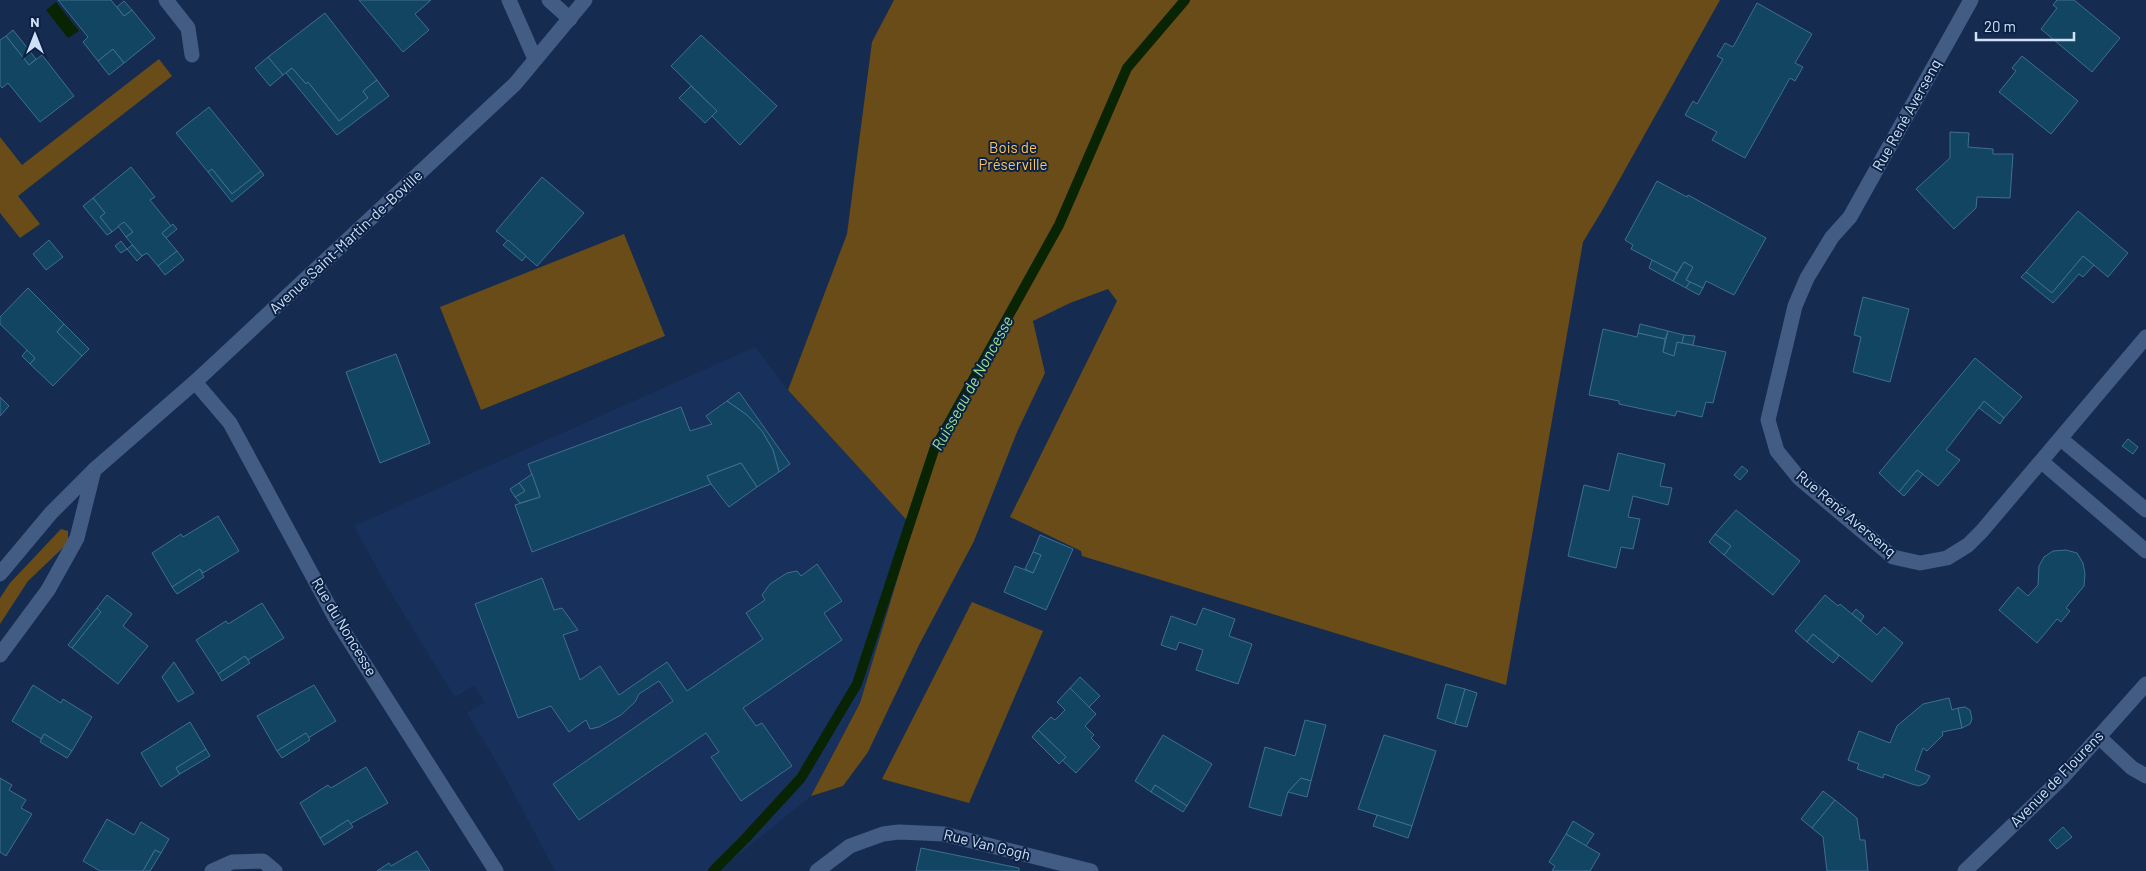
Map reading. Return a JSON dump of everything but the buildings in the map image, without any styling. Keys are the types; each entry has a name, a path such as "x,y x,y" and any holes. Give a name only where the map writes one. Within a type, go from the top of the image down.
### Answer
{"street":[{"path":"166,0 188,28 192,55"},
{"path":"509,0 536,60"},
{"path":"548,0 570,19"},
{"name":"Avenue Saint-Martin-de-Boville","path":"0,574 51,513 94,470 195,382 515,84 585,0"},
{"name":"Rue René Aversenq","path":"1971,0 1850,216 1832,237 1807,278 1795,306 1768,420 1777,451 1799,478 1894,557 1920,563 1947,558 1968,545 2042,462 2146,337"},
{"name":"Rue du Noncesse","path":"195,382 230,423 337,621 496,871"},
{"path":"2061,439 2146,510"},
{"path":"2042,462 2146,551"},
{"path":"0,655 48,590 77,538 94,470"},
{"name":"Avenue de Flourens","path":"1965,871 2040,800 2146,684"},
{"path":"2099,737 2132,768 2146,776"},
{"name":"Rue Van Gogh","path":"817,871 850,846 882,834 899,832 944,834 1091,871"},
{"path":"212,871 232,862 262,861 275,871"}],"shaded area":[{"path":"56,2 79,31 68,38 46,10"},
{"path":"755,347 788,390 913,527 860,703 811,796 718,871 555,871 501,769 467,713 485,702 474,685 455,697 389,590 354,526"}],"green space":[{"name":"Bois de Préserville","path":"894,0 1720,0 1583,242 1506,685 1082,556 1081,551 1010,517 1117,301 1108,289 1070,303 1033,321 1045,373 1017,432 974,541 919,645 868,752 843,786 811,796 860,703 913,527 788,390 847,234 872,42"},
{"path":"159,59 172,76 18,196 40,224 20,238 0,213 0,137 22,165"},
{"path":"624,234 665,336 481,410 440,307"},
{"path":"61,529 68,531 68,543 28,581 0,624 0,598 10,583"},
{"path":"972,602 1043,631 969,803 882,779"}],"waterway":[{"name":"Ruisseau de Noncesse","path":"713,871 801,778 857,684 934,450 1059,225 1127,68 1185,0"}]}
